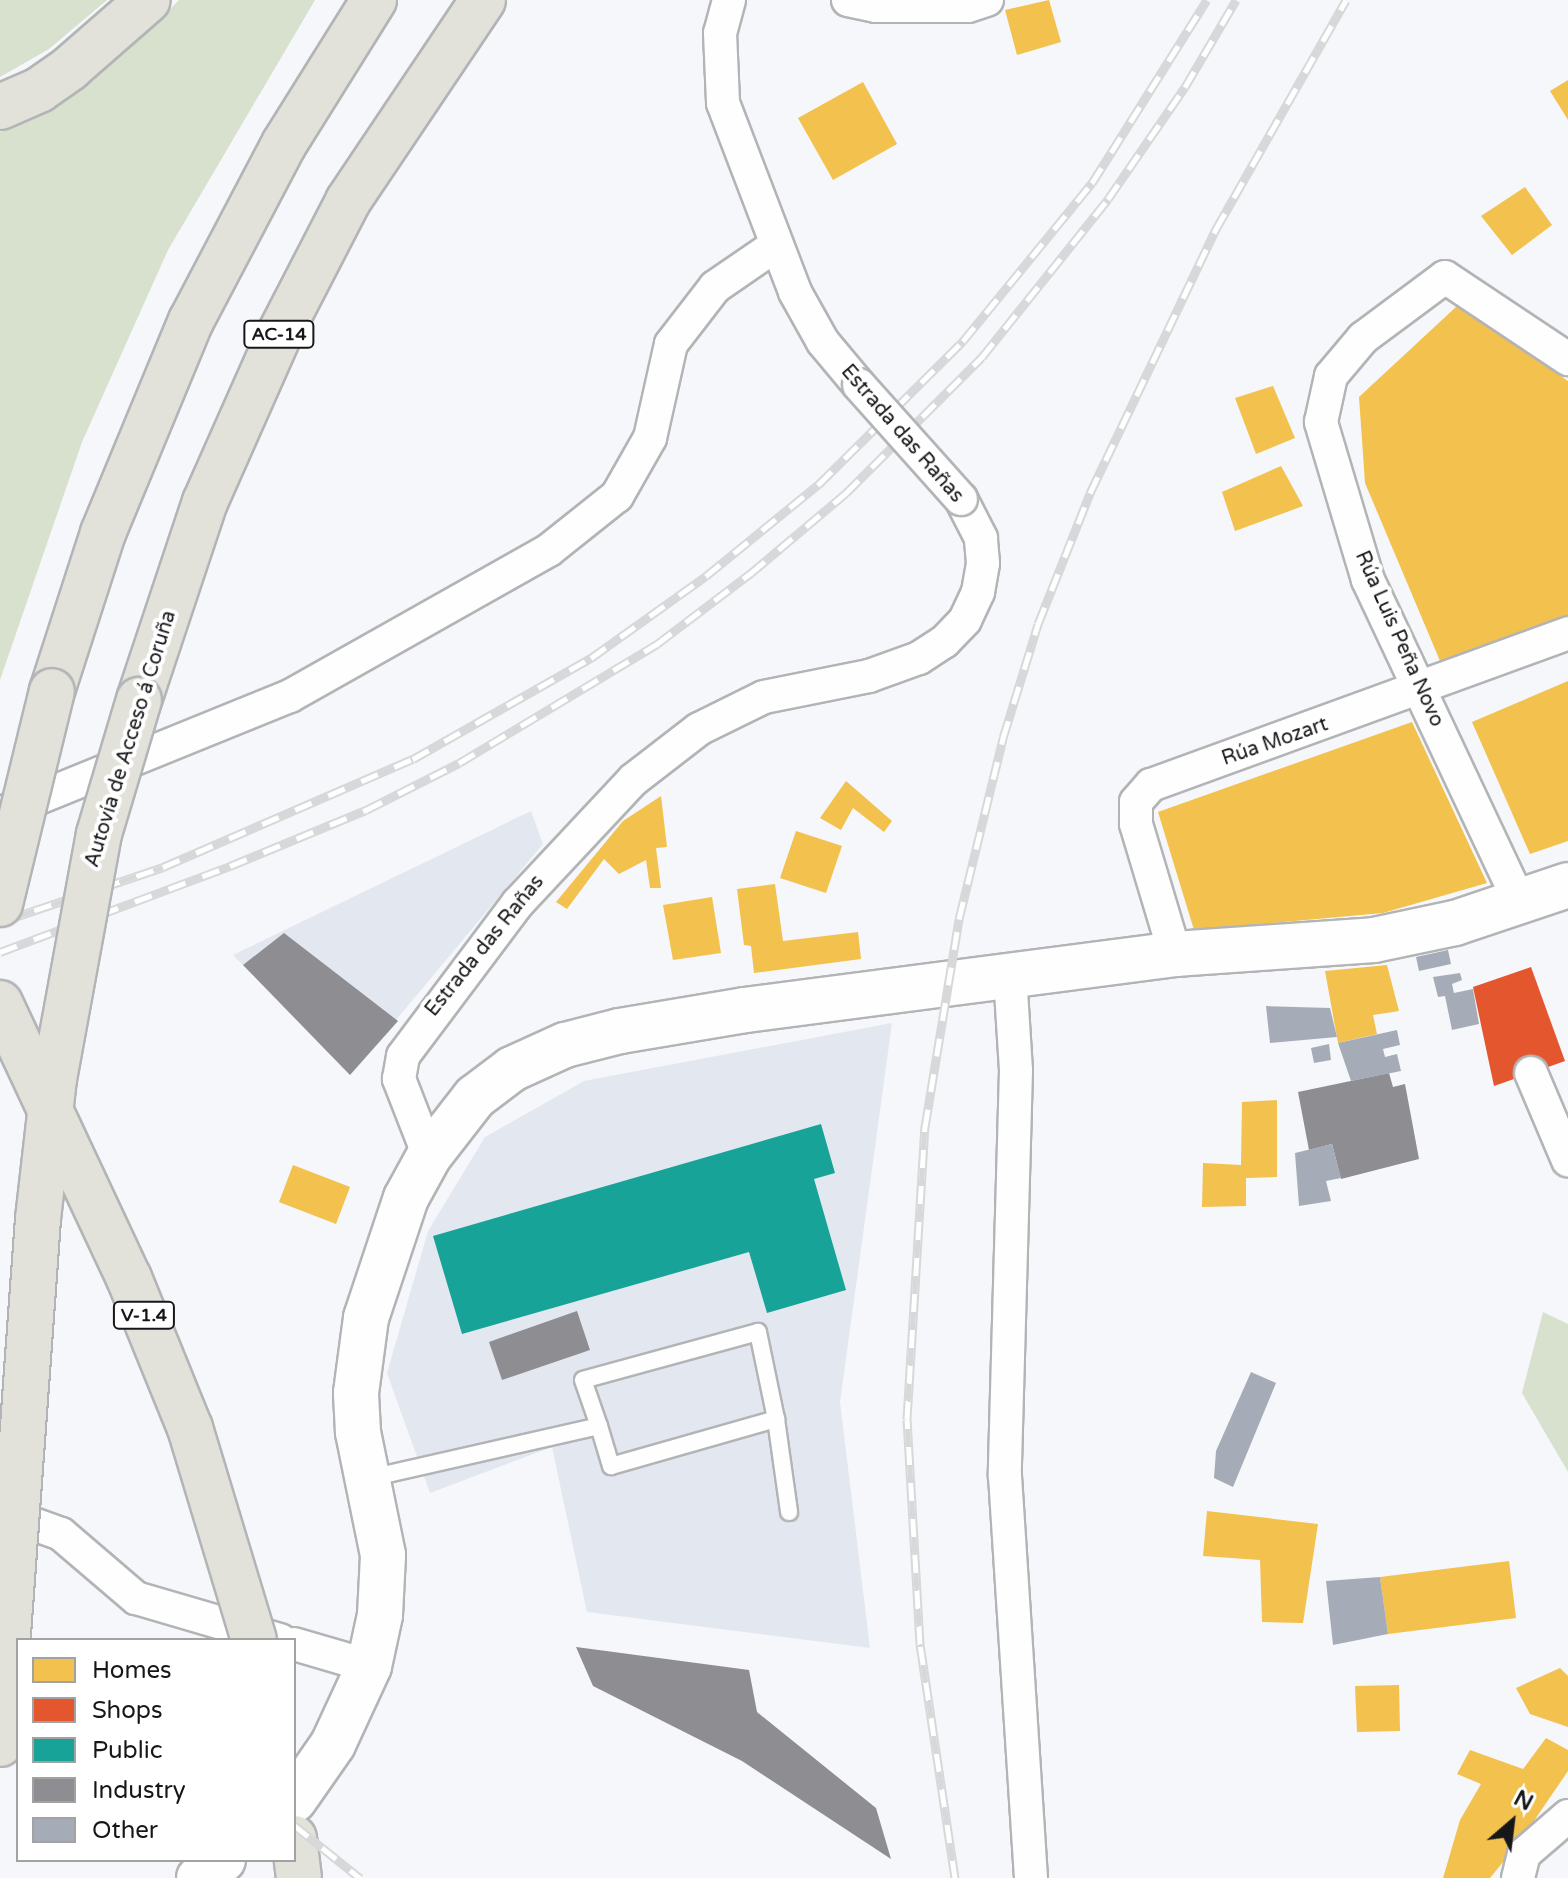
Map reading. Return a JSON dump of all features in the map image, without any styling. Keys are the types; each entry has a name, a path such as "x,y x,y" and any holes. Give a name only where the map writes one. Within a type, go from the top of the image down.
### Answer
{"highway":[{"path":"0,107 60,75 148,0"},
{"path":"0,904 52,691 103,533 191,321 284,144 374,0"},
{"name":"Autovía de Acceso á Coruña","path":"0,1744 38,1219 54,1079 99,834 139,700 205,502 280,333 348,201 483,0"},
{"name":"V-1.4","path":"0,1003 129,1278 184,1414 253,1638"},
{"path":"296,1854 299,1878"}],"street":[{"name":"Estrada das Rañas","path":"429,1156 399,1079 403,1056 518,903 633,780 699,729 764,697 869,676 919,658 944,642 965,620 978,592 983,563 981,538 961,499 823,342 776,245 723,103 720,33 729,0"},
{"path":"848,0 876,6 968,6 987,0"},
{"path":"0,814 290,696 549,550 617,496 650,438 671,344 715,287 776,245"},
{"name":"Rúa Luis Peña Novo","path":"1520,903 1368,580 1321,422 1331,376 1363,338 1445,277 1568,359"},
{"name":"Rúa Mozart","path":"1175,954 1136,824 1136,802 1151,785 1568,633"},
{"path":"296,1797 333,1744 369,1666 380,1615 383,1555 356,1393 366,1318 406,1198 429,1156 475,1097 512,1069 565,1045 694,1018 1175,954 1374,940 1520,903 1568,885"},
{"path":"1010,975 1016,1070 1005,1476 1031,1878"},
{"path":"1531,1073 1568,1160"},
{"path":"0,1512 61,1534 136,1598 273,1638"},
{"path":"296,1645 369,1666"},
{"path":"1518,1878 1524,1854 1568,1816"},
{"path":"199,1878 220,1862"}],"lane":[{"path":"776,1419 611,1466 583,1380 758,1332 776,1419 789,1512"},
{"path":"369,1478 599,1426"}],"shaded area":[{"path":"531,811 543,844 350,1075 233,955"},
{"path":"892,1023 840,1402 870,1648 587,1612 552,1447 430,1493 387,1373 428,1231 485,1137 584,1081"}],"green space":[{"path":"0,0 107,0 49,49 0,77"},
{"path":"179,0 315,0 168,250 82,442 0,680 0,132 59,100 150,30"},
{"path":"1543,1312 1568,1324 1568,1472 1522,1393"}],"building: Homes":[{"path":"1049,0 1061,42 1017,55 1005,10"},
{"path":"1568,80 1568,120 1550,91"},
{"path":"863,82 897,144 833,180 798,118"},
{"path":"1525,187 1552,225 1512,255 1481,216"},
{"path":"1457,306 1568,381 1568,616 1443,668 1365,483 1359,397"},
{"path":"1273,386 1295,438 1256,454 1235,398"},
{"path":"1281,466 1303,506 1235,531 1222,492"},
{"path":"1568,681 1568,841 1530,854 1472,722"},
{"path":"1412,722 1487,883 1383,913 1194,930 1158,812"},
{"path":"846,781 892,821 884,832 853,808 841,830 820,818"},
{"path":"661,796 667,847 656,848 661,888 650,888 646,860 619,874 604,859 567,909 556,902 623,821"},
{"path":"796,831 842,846 826,893 780,878"},
{"path":"775,884 783,941 858,932 861,959 754,973 751,946 744,945 737,889"},
{"path":"712,897 721,953 673,960 663,905"},
{"path":"1387,965 1399,1011 1373,1015 1377,1034 1338,1043 1325,971"},
{"path":"1277,1100 1277,1177 1246,1178 1246,1206 1202,1207 1203,1163 1241,1165 1242,1102"},
{"path":"293,1165 350,1187 336,1224 279,1202"},
{"path":"1207,1511 1318,1524 1303,1623 1262,1622 1260,1560 1203,1556"},
{"path":"1509,1561 1516,1618 1388,1634 1380,1577"},
{"path":"1560,1668 1568,1676 1568,1727 1530,1714 1516,1688"},
{"path":"1399,1685 1400,1731 1357,1732 1355,1686"},
{"path":"1546,1738 1568,1750 1568,1771 1521,1840 1490,1878 1443,1878 1460,1820 1481,1784 1457,1774 1470,1750 1523,1769"}],"building: Shops":[{"path":"1531,967 1565,1061 1494,1086 1473,987"}],"building: Public":[{"path":"821,1124 835,1173 814,1179 846,1290 767,1313 749,1252 462,1334 433,1236"}],"building: Industry":[{"path":"284,933 398,1021 350,1075 243,965"},
{"path":"1389,1073 1393,1087 1405,1084 1419,1159 1341,1179 1332,1144 1309,1150 1298,1092"},
{"path":"577,1311 590,1350 502,1380 489,1342"},
{"path":"576,1647 749,1670 757,1712 876,1808 891,1859 742,1761 593,1686"}],"building: Other":[{"path":"1448,950 1451,964 1419,971 1416,957"},
{"path":"1460,973 1462,980 1452,984 1454,993 1473,989 1479,1024 1452,1030 1445,996 1438,997 1433,977"},
{"path":"1266,1006 1330,1008 1337,1037 1270,1043"},
{"path":"1397,1030 1400,1045 1383,1049 1385,1057 1397,1054 1401,1071 1351,1081 1338,1043"},
{"path":"1329,1044 1331,1060 1314,1063 1311,1048"},
{"path":"1332,1144 1341,1178 1326,1181 1331,1201 1299,1206 1295,1153"},
{"path":"1251,1372 1276,1383 1233,1487 1214,1478 1216,1451"},
{"path":"1380,1577 1388,1634 1333,1645 1326,1581"}],"railway":[{"path":"0,922 163,867 413,759 591,658 706,576 819,484 963,341 1092,183 1207,0"},
{"path":"0,952 230,866 366,810 459,763 657,644 751,573 846,493 982,357 1108,199 1185,87 1236,0"},
{"path":"955,1878 920,1644 907,1419 925,1127 959,919 1003,738 1038,624 1090,493 1216,229 1346,0"},
{"path":"0,1643 16,1651"},
{"path":"296,1827 360,1878"}]}
